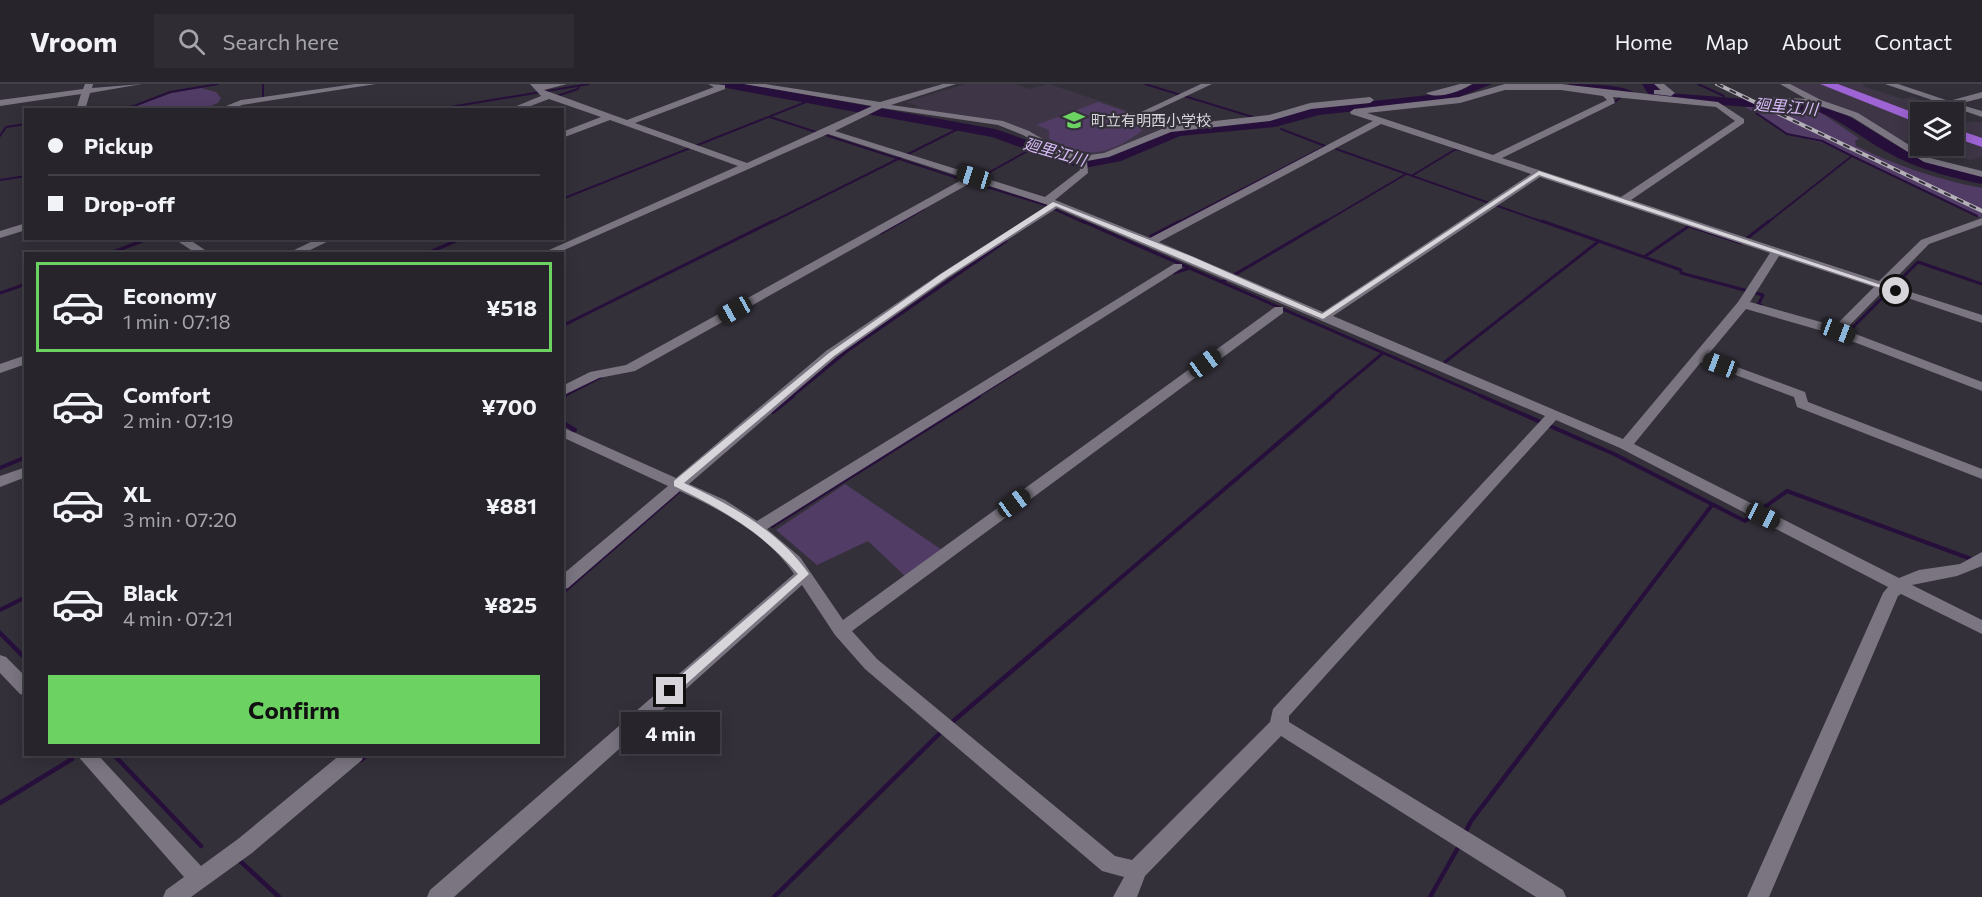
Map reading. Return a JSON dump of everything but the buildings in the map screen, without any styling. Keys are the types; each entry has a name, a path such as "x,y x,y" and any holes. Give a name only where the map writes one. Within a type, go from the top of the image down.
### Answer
{"highway":[{"path":"1826,84 1910,116"},
{"path":"1964,136 1982,143"}],"street":[{"path":"0,103 88,88 138,84"},
{"path":"226,108 241,103 372,84"},
{"path":"515,108 562,84"},
{"path":"627,123 722,87 712,84"},
{"path":"748,84 876,108 1000,123 1026,133 1060,153 1084,163"},
{"path":"550,252 876,108 952,84"},
{"path":"1143,113 1208,84"},
{"path":"564,582 681,486 831,354 1050,205 1084,163 1168,129 1257,120 1310,106 1448,91 1468,84"},
{"path":"1597,84 1636,94 1718,105 1742,121 1622,201"},
{"path":"1789,86 1812,84"},
{"path":"1889,84 1947,102"},
{"path":"1789,86 1815,101 1854,115 1927,160 1982,174"},
{"path":"1655,89 1636,94 1606,94 1562,87 1505,87 1460,100 1354,112 1982,319"},
{"path":"81,108 88,88"},
{"path":"545,92 747,166"},
{"path":"1497,159 1612,100 1606,94"},
{"path":"1954,102 1982,95"},
{"path":"1772,100 1815,101"},
{"path":"1964,108 1982,114"},
{"path":"564,134 610,117"},
{"path":"1151,242 1380,121"},
{"path":"823,133 905,156 1050,205 1151,242 1232,276 1547,421 1624,445 1982,628"},
{"path":"1323,317 1539,173"},
{"path":"564,391 595,375 630,368 973,179"},
{"path":"1839,330 1888,288 1925,242 1982,221"},
{"path":"0,235 24,227"},
{"path":"182,240 202,252"},
{"path":"296,252 325,240"},
{"path":"1624,445 1701,358 1749,296 1776,252"},
{"path":"757,528 1178,266"},
{"path":"1749,296 1982,387"},
{"path":"841,630 1279,310"},
{"path":"1701,358 1800,395 1802,405 1982,474"},
{"path":"0,369 24,360"},
{"path":"1125,897 1131,888 1136,870 1279,725 1280,714 1547,421"},
{"path":"565,433 720,504 757,528 783,549 804,574 841,630 871,664 1109,864 1136,870"},
{"path":"0,482 24,472"},
{"path":"1758,897 1891,593 1910,579 1958,572 1978,562"},
{"path":"438,897 804,574"},
{"path":"1,663 24,688"},
{"path":"1279,725 1555,897"},
{"path":"87,756 199,879"},
{"path":"174,897 245,846 353,756"}],"shaded area":[{"name":"町立有明西小学校","path":"966,84 1016,84 1029,89 1049,84 1174,126 1158,130 1105,154 1077,156 1062,152 1017,126 912,110 919,106 906,102"},
{"path":"1782,84 1820,84 1910,118 1910,140 1898,142 1857,115"},
{"path":"1830,84 1865,84 1862,86 1903,99 1913,97 1924,101 1910,102 1910,114"},
{"path":"201,88 216,92 221,98 218,103 206,108 130,108 172,93"},
{"path":"1098,102 1153,121 1129,140 1100,152 1072,149 1049,139 1049,130 1036,125"},
{"path":"1745,107 1820,112 1860,139 1855,140 1856,146 1918,171 1982,188 1982,218 1823,143 1787,134"},
{"path":"1964,122 1982,122 1982,141 1964,134"},
{"path":"1964,138 1982,145 1982,157 1970,160 1958,156 1964,156"},
{"path":"845,484 942,550 905,576 868,541 817,565 776,530"}],"waterway":[{"path":"122,108 170,92 218,84"},
{"path":"263,84 263,97"},
{"path":"444,108 589,84"},
{"name":"廻里江川","path":"726,84 995,133 1085,164 1116,158 1161,137 1180,132 1275,123 1318,111 1449,97 1486,84"},
{"path":"1145,84 1256,118 1264,124"},
{"name":"廻里江川","path":"1574,84 1629,93"},
{"path":"1648,84 1657,96"},
{"path":"1698,84 1724,96"},
{"path":"557,96 578,89 579,86"},
{"name":"廻里江川","path":"1668,97 1821,108 1845,118 1899,153 1947,172 1982,180"},
{"path":"1612,104 1620,98"},
{"path":"564,198 811,100"},
{"path":"1754,109 1753,111 1787,134 1822,141 1852,156"},
{"path":"770,117 899,159"},
{"path":"0,136 6,127 24,124"},
{"path":"899,159 962,127"},
{"path":"1281,129 1325,146"},
{"path":"1177,223 1326,146"},
{"path":"979,178 1033,148"},
{"path":"1336,149 1546,223"},
{"path":"1413,175 1456,149 1460,150"},
{"path":"1767,223 1852,156"},
{"path":"1852,156 1977,216"},
{"path":"770,223 899,159"},
{"path":"899,159 967,181"},
{"path":"1323,223 1406,174"},
{"path":"0,180 24,176"},
{"path":"967,185 971,182 1045,205 1085,223"},
{"path":"900,223 924,209"},
{"path":"564,325 773,221"},
{"path":"881,233 902,221"},
{"path":"1082,221 1190,268"},
{"path":"1151,236 1180,221"},
{"path":"1222,282 1326,221"},
{"path":"1542,221 1599,241"},
{"path":"1644,257 1689,226 1741,243 1769,221"},
{"path":"113,252 145,240"},
{"path":"430,252 458,240"},
{"path":"791,397 847,351 1006,241"},
{"path":"1445,362 1599,241"},
{"path":"1599,241 1644,257"},
{"path":"1644,257 1681,270 1681,273 1763,295 1758,305 1761,305"},
{"path":"1848,332 1918,262 1982,284"},
{"path":"1174,273 1190,268"},
{"path":"1190,268 1484,397"},
{"path":"0,293 24,285"},
{"path":"1331,397 1383,353"},
{"path":"976,397 1018,371"},
{"path":"564,396 601,377"},
{"path":"773,412 793,396"},
{"path":"772,526 979,396"},
{"path":"1074,618 1333,396"},
{"path":"1481,396 1614,454 1745,521 1787,491 1982,563"},
{"path":"564,423 575,430 564,437"},
{"path":"0,468 24,458"},
{"path":"564,591 678,492"},
{"path":"1626,618 1712,505"},
{"path":"0,610 24,598"},
{"path":"950,724 1075,617"},
{"path":"1465,833 1471,821 1627,617"},
{"path":"0,633 24,657"},
{"path":"774,897 942,731"},
{"path":"115,756 201,846"},
{"path":"361,760 366,756"},
{"path":"0,803 72,759"},
{"path":"1430,897 1459,846"},
{"path":"240,861 279,897"}],"railway":[{"path":"1717,84 1982,211"}],"place":[{"name":"町立有明西小学校","path":"1074,120"}],"route":[{"path":"670,691 804,574 783,549 757,528 720,504 677,484 831,354 944,276 1056,204 1190,258 1323,317 1539,173 1896,291"}]}
